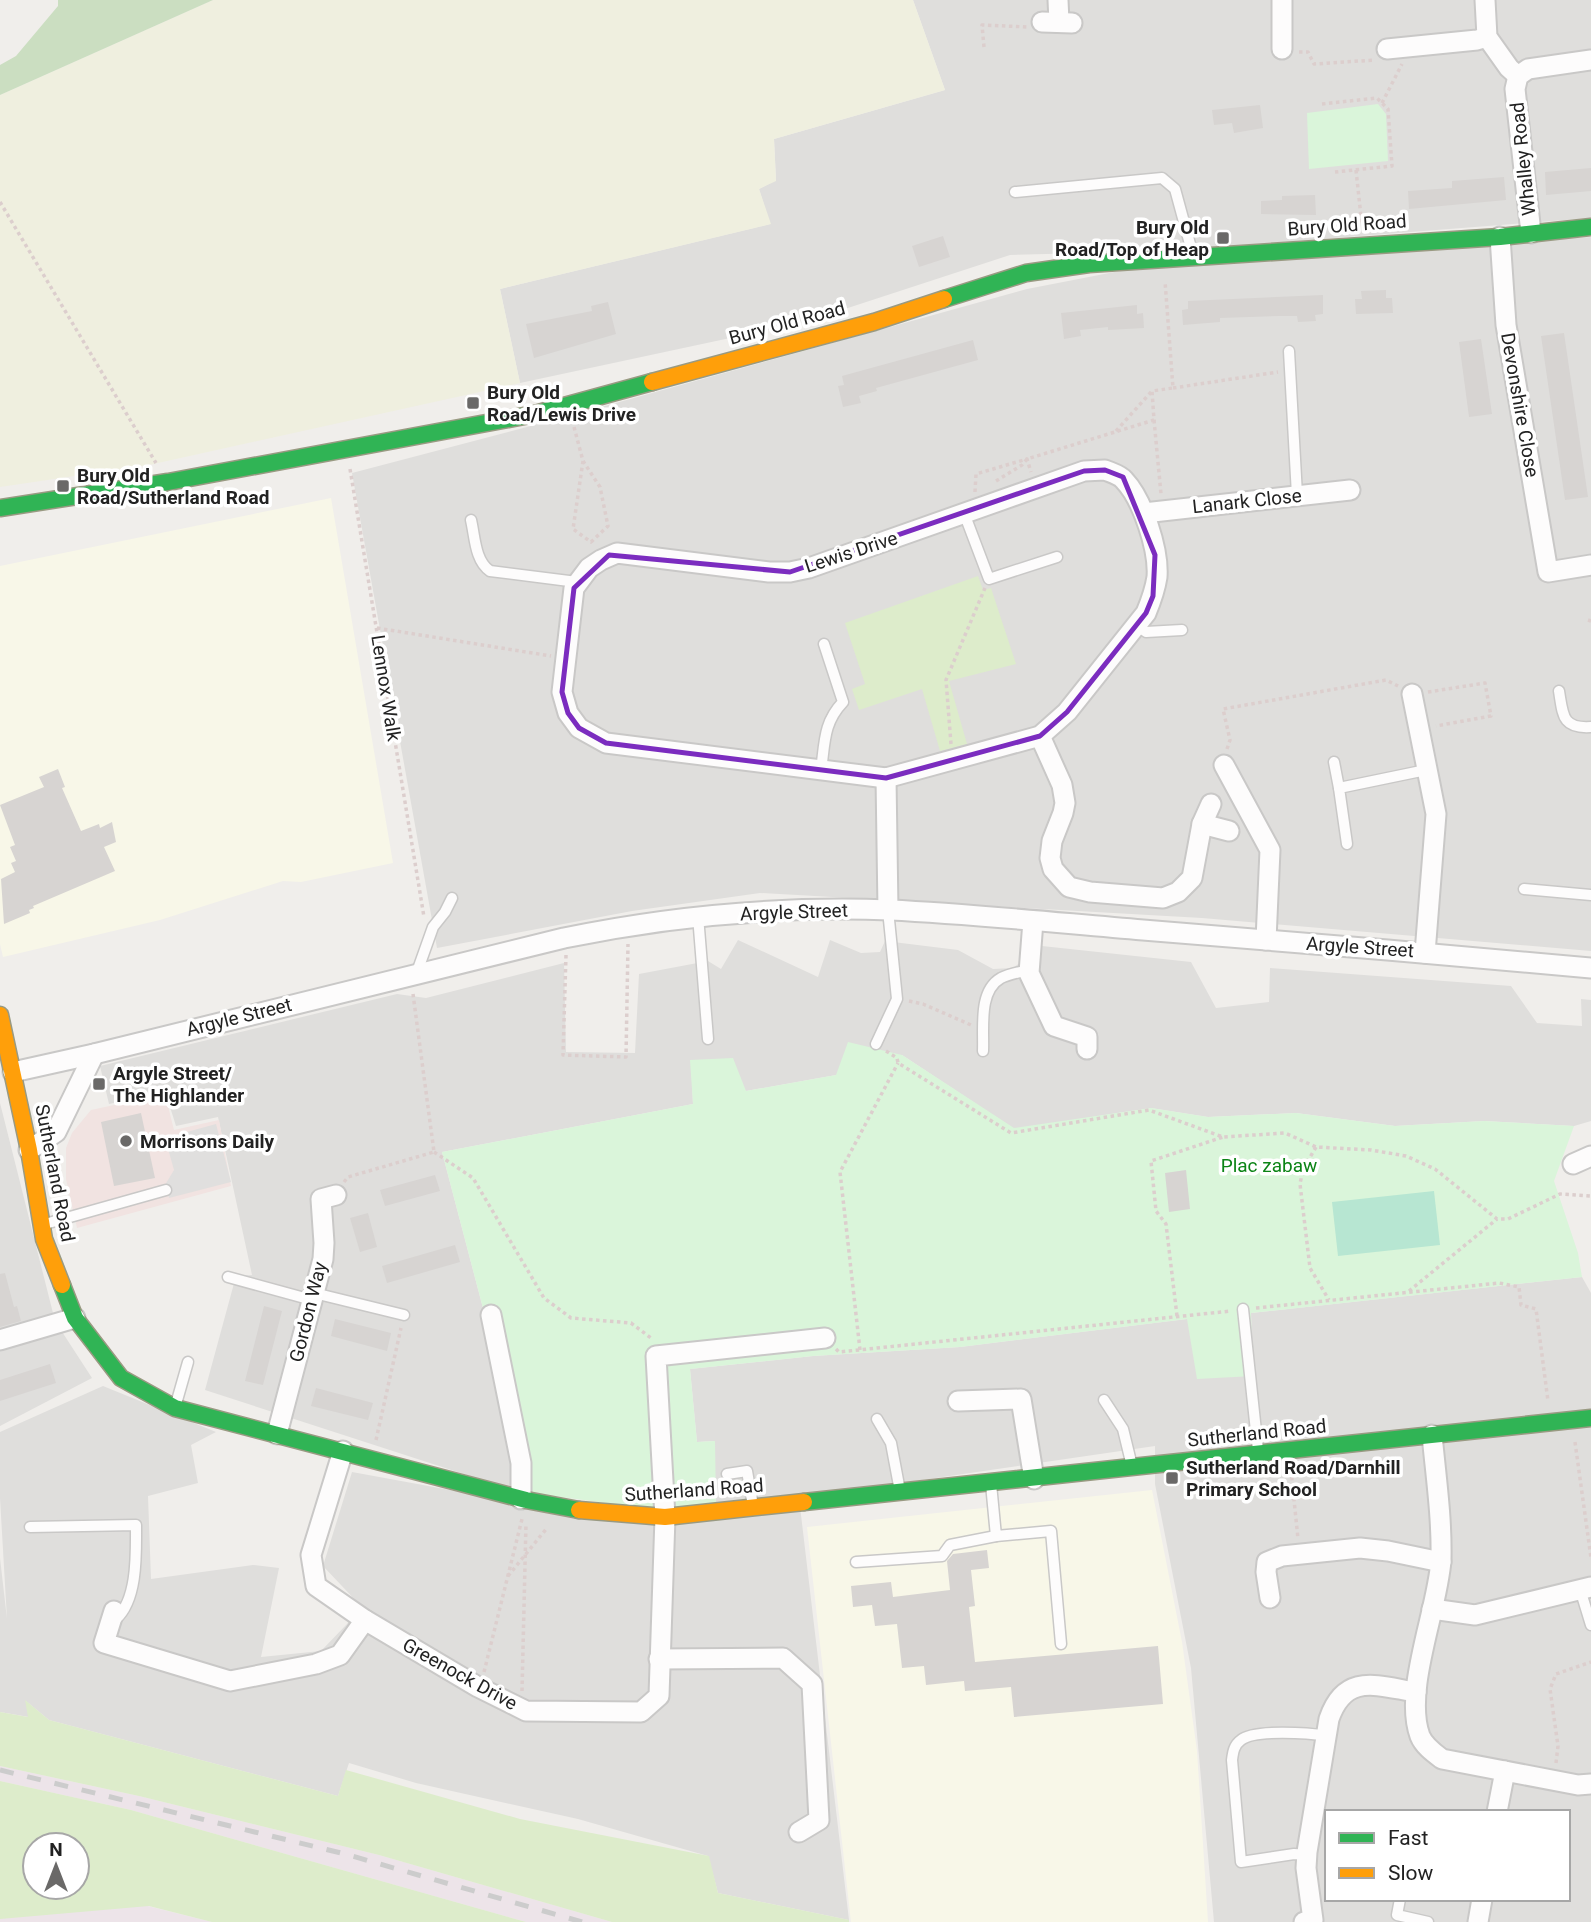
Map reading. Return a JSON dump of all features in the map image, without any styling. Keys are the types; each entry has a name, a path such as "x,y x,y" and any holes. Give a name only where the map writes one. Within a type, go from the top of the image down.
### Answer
{"street":[{"path":"1057,23 1058,0"},
{"path":"1282,0 1282,48"},
{"path":"1485,0 1488,37 1509,68 1518,76"},
{"path":"1396,48 1488,37"},
{"name":"Whalley Road","path":"1531,233 1515,89 1518,76 1528,69 1591,60"},
{"name":"Bury Old Road","path":"0,508 168,482 535,414 874,322 1026,274 1089,264 1500,236 1591,227"},
{"name":"Devonshire Close","path":"1500,236 1506,325 1548,572 1591,565"},
{"name":"Lewis Drive","path":"577,582 564,658 562,692 568,713 579,729 607,743 886,778 1040,736 1067,712 1146,613 1157,575 1153,512 1122,477 1105,470 1084,471 973,505 809,568 790,572 769,572 634,554 617,553 601,560"},
{"name":"Lanark Close","path":"1153,512 1350,490"},
{"path":"577,582 601,560 591,542"},
{"path":"1412,694 1436,814 1425,953"},
{"path":"1040,736 1062,785 1065,803 1052,841 1050,858 1053,869 1069,887 1090,892 1163,898 1178,892 1192,878 1202,824 1211,804"},
{"path":"1224,765 1270,850 1265,940"},
{"path":"886,778 888,910"},
{"path":"1202,824 1229,831"},
{"name":"Argyle Street","path":"13,1072 564,938 629,925 698,916 782,911 888,910 1591,968"},
{"path":"1033,921 1029,970 1054,1026 1087,1037 1087,1049"},
{"name":"Sutherland Road","path":"0,1014 4,1048 13,1072 44,1239 75,1318 121,1378 175,1408 524,1500 562,1509 615,1516 665,1517 1591,1418"},
{"path":"29,1150 56,1132 94,1054"},
{"name":"Gordon Way","path":"277,1434 324,1243 321,1199 336,1195"},
{"path":"491,1315 521,1463 524,1500"},
{"path":"0,1340 75,1318"},
{"path":"656,1356 825,1338"},
{"name":"Greenock Drive","path":"343,1451 311,1555 316,1586 365,1620 480,1688 526,1711 642,1712 659,1696 665,1517 656,1356"},
{"path":"958,1401 1021,1399 1034,1479"},
{"path":"1432,1436 1441,1522 1441,1562 1416,1692 1420,1737 1430,1750 1442,1759 1578,1785 1591,1784"},
{"path":"1270,1598 1267,1562 1282,1556 1360,1548 1441,1562"},
{"path":"1432,1609 1475,1615 1586,1588"},
{"path":"112,1618 104,1643 230,1681 316,1664 340,1655 365,1620"},
{"path":"659,1659 783,1658 812,1684 819,1820 799,1832"},
{"path":"1304,1922 1313,1920 1306,1868 1307,1855 1326,1736 1335,1703 1357,1686 1372,1685 1416,1692"},
{"path":"1497,1810 1504,1771"},
{"path":"1478,1922 1482,1901"}],"lane":[{"path":"1015,192 1162,178 1175,188 1193,256"},
{"path":"1289,351 1297,495"},
{"path":"973,505 989,579 1057,556"},
{"path":"471,520 479,559 490,571 577,582"},
{"path":"1136,625 1146,632 1182,630"},
{"path":"821,770 828,723 843,702 824,643"},
{"path":"1559,691 1563,713 1569,724 1573,727 1591,727"},
{"path":"1334,762 1347,844"},
{"path":"1339,788 1426,770"},
{"path":"1524,889 1591,895"},
{"path":"414,973 433,927 452,898"},
{"path":"876,1044 897,999 888,910"},
{"path":"698,916 708,1039"},
{"path":"983,1051 984,1005 988,990 1002,977 1029,970"},
{"path":"41,1225 166,1191"},
{"path":"228,1278 404,1315"},
{"path":"1243,1310 1258,1454"},
{"path":"175,1408 188,1362"},
{"path":"1104,1400 1123,1429 1132,1468"},
{"path":"877,1419 891,1443 900,1492"},
{"path":"727,1474 747,1471 754,1508"},
{"path":"991,1484 996,1536"},
{"path":"30,1527 136,1525 136,1570 123,1612 112,1618"},
{"path":"856,1562 943,1556 950,1545 996,1536 1051,1531 1061,1644"},
{"path":"1586,1588 1591,1625"},
{"path":"1307,1855 1294,1854 1241,1862 1232,1760 1234,1749 1241,1740 1250,1735 1326,1736"},
{"path":"1400,1901 1397,1915 1428,1922"}],"path":[{"path":"984,47 982,25 1036,28 1057,23"},
{"path":"1282,48 1282,51 1308,52 1314,64 1383,59 1396,48 1406,56 1382,103"},
{"path":"1322,104 1377,98 1388,109 1392,166 1335,172"},
{"path":"1356,170 1363,246"},
{"path":"0,202 168,482"},
{"path":"1163,258 1172,388"},
{"path":"1116,431 1152,391 1290,370"},
{"path":"1152,391 1153,512"},
{"path":"568,405 583,461 600,487 608,526 591,542 573,529 583,461"},
{"path":"973,505 976,474 1154,419"},
{"path":"973,505 1027,459"},
{"name":"Lennox Walk","path":"349,463 424,912"},
{"path":"954,760 946,680 989,579"},
{"path":"377,628 564,658"},
{"path":"1224,765 1230,740 1223,709 1386,680 1412,694 1485,683 1491,716 1419,729"},
{"path":"564,938 566,956 563,1055 626,1057 629,925"},
{"path":"414,973 434,1152"},
{"path":"897,999 923,1004 984,1031"},
{"path":"876,1044 897,1058 898,1063 1011,1133 1149,1110 1223,1137"},
{"path":"860,1350 840,1172 898,1063"},
{"path":"1177,1317 1166,1224 1156,1211 1151,1161 1223,1137 1285,1133 1315,1147 1371,1150 1406,1156 1435,1169 1497,1219 1508,1219 1560,1194 1591,1196"},
{"path":"1315,1147 1303,1169 1300,1184 1310,1268 1330,1300"},
{"path":"336,1195 348,1177 434,1152 473,1178 544,1298 571,1318 631,1323 650,1336 656,1356"},
{"path":"1408,1292 1497,1219"},
{"path":"372,1458 404,1315"},
{"path":"1572,1420 1591,1558"},
{"path":"1289,1451 1300,1554"},
{"path":"522,1709 524,1500"},
{"path":"480,1688 524,1500"},
{"path":"507,1578 562,1509"},
{"path":"1553,1780 1558,1746 1550,1689 1556,1674 1591,1662"}],"highlighted area":[{"path":"1105,470 1123,477 1155,555 1153,596 1146,613 1067,712 1040,736 886,778 606,743 579,728 568,713 562,692 574,588 609,555 790,572 1084,471"}],"shaded area":[{"path":"913,0 1591,0 1591,218 1166,251 1010,255 805,322 520,383 500,289 770,224 759,189 776,180 774,139 945,90"},
{"path":"1591,237 1591,951 1202,918 760,893 632,911 437,948 352,473 1027,289 1166,262"},
{"path":"331,498 393,863 301,882 283,881 160,920 3,957 0,944 0,566"},
{"path":"738,940 818,977 830,940 861,953 880,952 885,941 958,950 993,969 1013,968 1042,946 1191,962 1216,1008 1269,1002 1270,968 1511,986 1537,1023 1582,1026 1581,999 1591,1000 1591,1121 1574,1126 1484,1121 1395,1126 1296,1113 1208,1117 1151,1108 1014,1129 902,1055 836,1075 746,1091 691,1060 693,1104 442,1152 484,1312 515,1466 516,1491 205,1390 236,1276 252,1275 218,1117 176,1126 165,1091 109,1104 100,1066 397,994 426,998 564,963 566,1052 635,1053 639,974 708,961 721,969"},
{"path":"165,1094 174,1130 219,1120 231,1186 77,1228 66,1179 66,1148 72,1133 91,1110"},
{"path":"0,1103 55,1321 92,1378 0,1426"},
{"path":"216,1124 231,1182 169,1198 165,1185 174,1170 165,1138"},
{"path":"1582,1277 1591,1293 1591,1922 1214,1922 1191,1668 1155,1484 1155,1446 799,1498 849,1920 718,1893 708,1856 578,1819 416,1783 349,1763 338,1796 49,1720 26,1701 29,1717 0,1712 0,1558 7,1619 0,1498 0,1432 103,1386 216,1432 191,1445 198,1483 148,1496 151,1579 253,1565 279,1568 261,1657 321,1651 347,1624 359,1604 323,1566 352,1472 516,1502 716,1506 714,1441 697,1442 690,1369 813,1356 960,1347 1187,1319 1253,1375 1251,1313"},
{"path":"1152,1490 1182,1642 1197,1751 1208,1922 851,1922 807,1527"},
{"path":"0,1766 139,1796 379,1855 612,1922 526,1922 131,1810 0,1781"},
{"path":"0,1870 21,1880 21,1901 91,1901 91,1892 212,1922 0,1922"}],"green space":[{"path":"58,0 213,0 0,95 0,65 16,56 58,6"},
{"path":"213,0 913,0 945,90 774,139 776,181 759,189 771,224 500,289 520,383 149,465 0,487 0,95"},
{"path":"1378,104 1386,114 1388,161 1309,169 1307,113"},
{"path":"978,576 983,590 991,588 1016,664 949,681 967,744 940,751 922,689 859,710 852,689 865,684 845,623"},
{"name":"Plac zabaw","path":"848,1042 902,1055 1014,1128 1151,1108 1208,1117 1296,1113 1395,1126 1484,1121 1574,1126 1554,1181 1578,1253 1582,1277 1251,1313 1253,1376 1197,1379 1187,1319 960,1347 813,1356 690,1369 697,1442 715,1441 716,1506 659,1510 516,1491 515,1466 484,1312 442,1152 693,1104 690,1060 733,1058 746,1091 836,1075"},
{"path":"1434,1191 1440,1245 1338,1256 1332,1202"},
{"path":"25,1700 49,1720 338,1796 346,1770 520,1819 709,1856 718,1893 849,1922 612,1922 379,1855 139,1796 0,1766 0,1712 28,1717"},
{"path":"0,1781 131,1810 526,1922 212,1922 149,1906 0,1919"}],"building":[{"path":"1260,105 1263,128 1234,133 1232,123 1214,125 1212,110"},
{"path":"1591,168 1591,191 1546,195 1545,172"},
{"path":"1504,177 1506,200 1409,209 1408,191 1452,188 1452,181"},
{"path":"1315,195 1316,215 1261,214 1261,201 1282,200 1282,196"},
{"path":"943,236 950,257 919,267 912,246"},
{"path":"1386,290 1386,298 1392,298 1393,313 1356,314 1355,299 1362,299 1361,291"},
{"path":"1323,295 1323,314 1315,315 1316,321 1298,322 1297,316 1279,316 1220,318 1220,322 1183,325 1182,310 1188,309 1188,301"},
{"path":"608,302 616,334 534,358 526,324 592,311 591,306"},
{"path":"1137,305 1137,314 1143,313 1144,328 1108,330 1108,327 1080,330 1081,336 1064,339 1061,313"},
{"path":"1564,333 1588,497 1565,500 1541,336"},
{"path":"1481,339 1492,414 1469,417 1459,342"},
{"path":"973,340 978,360 876,388 877,391 859,396 861,403 843,407 838,386 844,385 842,376"},
{"path":"58,769 65,787 62,788 81,831 99,824 100,828 112,822 116,842 104,847 115,871 33,906 34,908 29,910 30,913 4,924 1,879 15,872 11,863 16,861 10,847 15,845 0,805 44,787 39,777"},
{"name":"Morrisons Daily","path":"141,1113 155,1178 114,1186 101,1122"},
{"path":"1186,1170 1190,1209 1169,1212 1165,1173"},
{"path":"435,1175 440,1191 385,1206 380,1190"},
{"path":"368,1213 377,1247 360,1252 350,1218"},
{"path":"455,1245 460,1262 387,1283 382,1266"},
{"path":"5,1273 14,1307 17,1306 21,1321 0,1327 0,1274"},
{"path":"264,1306 282,1311 263,1385 245,1381"},
{"path":"335,1319 391,1333 387,1351 331,1336"},
{"path":"50,1364 56,1383 0,1401 0,1380"},
{"path":"316,1388 373,1403 368,1420 311,1406"},
{"path":"987,1550 989,1568 971,1570 975,1606 969,1607 975,1662 1158,1646 1163,1704 1014,1717 1011,1687 965,1691 964,1681 926,1685 924,1666 902,1668 897,1624 875,1626 872,1605 853,1607 851,1586 891,1582 893,1597 950,1590 947,1561 953,1554"}],"railway":[{"path":"0,1770 345,1854 582,1922"}],"traffic: fast":[{"path":"944,299 1026,273 1089,264 1500,237 1591,227"},
{"path":"0,508 168,482 535,414 652,382"},
{"path":"62,1285 75,1318 121,1378 175,1408 526,1500 579,1510"},
{"path":"804,1502 1591,1418"}],"traffic: slow":[{"path":"652,382 874,322 944,299"},
{"path":"0,1015 29,1150 44,1239 62,1285"},
{"path":"579,1510 665,1517 804,1502"}],"place":[{"name":"Bury Old Road/Top of Heap","path":"1223,238"},
{"name":"Bury Old Road/Lewis Drive","path":"473,403"},
{"name":"Bury Old Road/Sutherland Road","path":"63,486"},
{"name":"Argyle Street/ The Highlander","path":"99,1084"},
{"name":"Morrisons Daily","path":"126,1141"},
{"name":"Sutherland Road/Darnhill Primary School","path":"1172,1478"}]}
